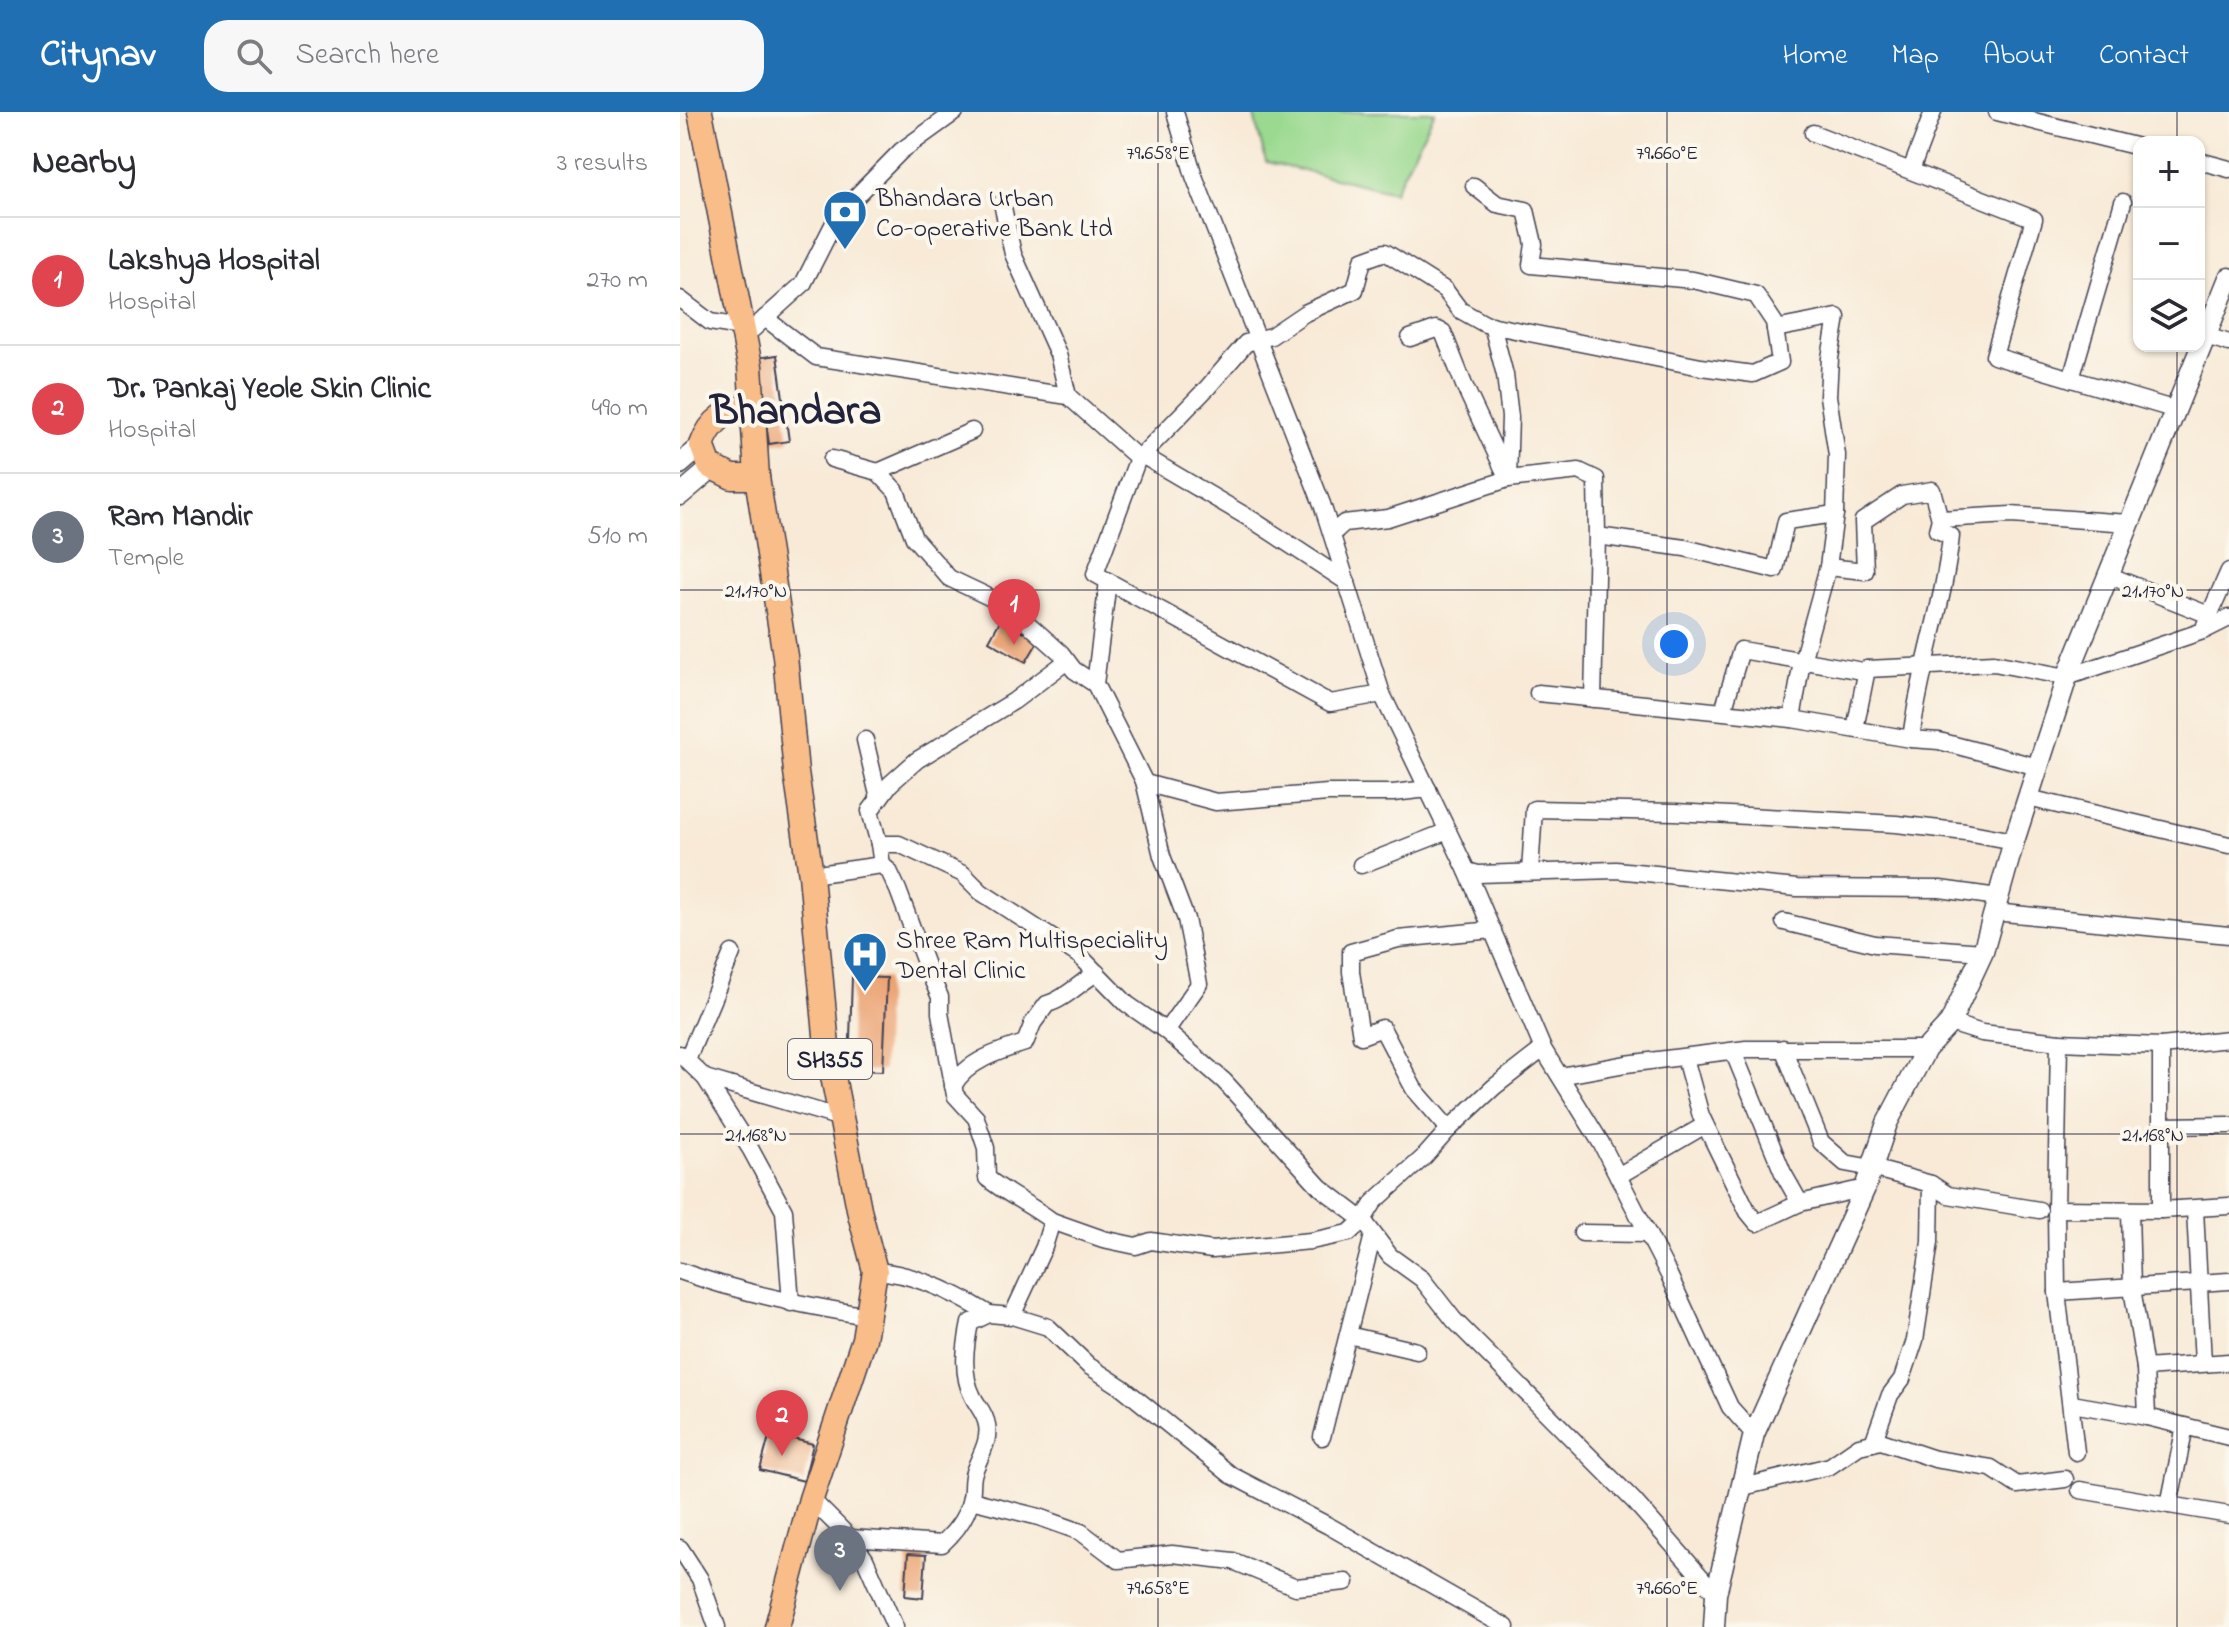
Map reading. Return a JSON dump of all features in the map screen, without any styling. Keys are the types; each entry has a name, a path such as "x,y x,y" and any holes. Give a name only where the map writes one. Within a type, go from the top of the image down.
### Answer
{"main road":[{"name":"SH355","path":"700,112 705,148 754,323 750,366 757,477 785,656 796,772 811,875 827,1046 860,1214 875,1271 864,1339 811,1499 777,1627"},
{"path":"752,407 730,410 718,419 707,429 702,445 704,457 713,467 732,477 757,477"}],"street":[{"path":"1175,112 1194,176 1332,534 1382,694 1467,871 1543,1049 1601,1143 1730,1407 1754,1434"},
{"path":"1911,170 1933,112"},
{"path":"1997,112 2029,116 2133,145"},
{"path":"754,323 803,284 838,215 901,151 953,113"},
{"path":"1813,133 2034,219 1994,356 2176,410"},
{"path":"2205,163 2229,169"},
{"path":"1382,694 1330,703 1095,574 1140,457 1246,343 1271,336 1305,313 1355,290 1363,260 1385,252 1445,290 1460,310 1492,325 1701,367 1753,374 1780,362 1774,322 1756,295 1693,280 1531,265 1534,244 1526,210 1497,204 1474,186"},
{"path":"2071,379 2123,202"},
{"path":"1002,203 1013,254 1058,354 1068,396"},
{"path":"1714,1627 1716,1594 1754,1434 1865,1188 1887,1123 1926,1049 1950,1023 1983,952 2014,841 2067,677 2229,278"},
{"path":"680,299 710,322 754,323 816,357 1068,396 1140,457 1254,521 1347,582"},
{"path":"1775,329 1837,317 1828,396 1837,455 1835,514 1828,567 1802,661 1792,719"},
{"path":"1492,325 1505,375 1510,417 1508,479"},
{"path":"1410,338 1436,329 1443,332 1508,479"},
{"path":"2206,336 2229,343"},
{"path":"878,472 972,431"},
{"path":"680,464 702,445"},
{"path":"832,459 878,472 896,491 914,538 949,578 1008,606 1061,653 1074,670 1095,684 1144,781 1162,856 1186,919 1199,984 1166,1031"},
{"path":"680,495 713,467"},
{"path":"1332,534 1344,523 1388,518 1508,479 1579,471 1596,479 1593,699"},
{"path":"1828,567 1865,571 1863,521 1902,495 1932,490 1940,519 1937,530 1951,536 1947,568 1917,693 1911,739"},
{"path":"1597,536 1685,548 1775,570 1786,521 1835,514"},
{"path":"1940,519 2011,515 2129,523"},
{"path":"2206,623 2229,571"},
{"path":"2108,575 2206,623"},
{"path":"1095,684 1108,581"},
{"path":"1723,711 1741,650 1863,671 1994,663 2067,677 2206,623 2229,618"},
{"path":"1067,661 1014,701 917,760 890,784 870,811 882,865 889,871 898,890 940,997 940,1013 955,1095 976,1118 986,1148 987,1178 1015,1200 1033,1207 1052,1221 1103,1239 1136,1246 1151,1241 1212,1250 1311,1241 1349,1233 1363,1220 1374,1202 1424,1157 1449,1129 1494,1087 1543,1049"},
{"path":"1855,729 1867,669"},
{"path":"1538,693 1792,719 1939,741 2038,767"},
{"path":"865,740 879,799"},
{"path":"1144,781 1216,802 1428,789"},
{"path":"2028,798 2229,845"},
{"path":"1530,872 1534,809 1675,812 1896,824 2014,841"},
{"path":"1361,865 1448,831"},
{"path":"879,844 899,844 963,874 981,892 1080,956 1127,1004 1166,1031 1224,1081 1320,1187 1363,1220 1390,1256 1422,1279 1454,1320 1634,1501 1716,1594"},
{"path":"811,875 882,865"},
{"path":"1467,871 1478,874 1616,870 1797,888 1940,889 1996,905 2229,935"},
{"path":"1784,922 1875,944 1983,952"},
{"path":"1449,1129 1414,1089 1382,1028 1361,1036 1351,952 1398,939 1493,930"},
{"path":"732,953 683,1057 705,1078 751,1150 784,1211 791,1303"},
{"path":"953,1086 961,1071 1025,1043 1033,1023 1047,1004 1058,1001 1097,973"},
{"path":"1950,1023 1982,1033 2059,1042 2161,1046 2229,1039"},
{"path":"2059,1042 2047,1209 2076,1452"},
{"path":"2161,1046 2161,1210"},
{"path":"1560,1076 1626,1064 1733,1051 1783,1048 1926,1049"},
{"path":"1783,1048 1821,1142 1845,1163 1931,1184 1948,1195 2047,1209 2195,1210 2229,1206"},
{"path":"1733,1051 1783,1173 1800,1203"},
{"path":"1685,1058 1705,1125 1748,1212 1757,1223 1800,1203 1865,1188"},
{"path":"705,1078 841,1118"},
{"path":"1618,1176 1705,1125"},
{"path":"2162,1126 2229,1125"},
{"path":"1873,1443 1890,1395 1902,1379 1915,1340 1930,1242 1931,1184"},
{"path":"2195,1210 2203,1363"},
{"path":"2130,1211 2132,1288 2145,1368 2147,1417"},
{"path":"1012,1316 1044,1247 1052,1221"},
{"path":"1582,1233 1648,1234"},
{"path":"1322,1437 1373,1235"},
{"path":"680,1271 718,1285 791,1303 867,1316"},
{"path":"875,1271 897,1272 969,1301 989,1314 1012,1316 1048,1327 1089,1366 1123,1388 1231,1475 1329,1526 1506,1627"},
{"path":"2057,1292 2229,1281"},
{"path":"850,1538 942,1544 963,1518 971,1500 973,1473 983,1452 988,1429 984,1414 971,1395 965,1370 965,1350 970,1323 989,1314"},
{"path":"1348,1335 1417,1351"},
{"path":"2145,1368 2229,1362"},
{"path":"2072,1404 2147,1417 2229,1437"},
{"path":"2169,1505 2185,1426"},
{"path":"1743,1487 1830,1466 1859,1446 1881,1441 1935,1459 1991,1468 2017,1485 2065,1479"},
{"path":"2080,1490 2229,1515"},
{"path":"811,1499 850,1538 865,1559 895,1627"},
{"path":"971,1500 1039,1517 1081,1532 1118,1560 1172,1554 1233,1561 1296,1587 1346,1582"},
{"path":"680,1548 700,1579 717,1627"}],"green space":[{"path":"1253,112 1435,112 1394,192 1266,162"}],"building":[{"path":"777,355 789,441 769,444 757,358"},
{"path":"1001,619 1039,640 1026,662 989,641"},
{"path":"852,977 887,978 883,1071 849,1070"},
{"path":"770,1433 813,1444 804,1481 760,1470"},
{"path":"908,1554 926,1555 923,1598 905,1596"}],"place":[{"name":"Bhandara Urban Co-operative Bank Ltd","path":"845,251"},
{"name":"Lakshya Hospital","path":"1014,645"},
{"name":"Shree Ram Multispeciality Dental Clinic","path":"865,993"},
{"name":"Dr. Pankaj Yeole Skin Clinic","path":"782,1456"},
{"name":"Ram Mandir","path":"840,1591"}],"district":[{"name":"Bhandara","path":"796,408"}]}
